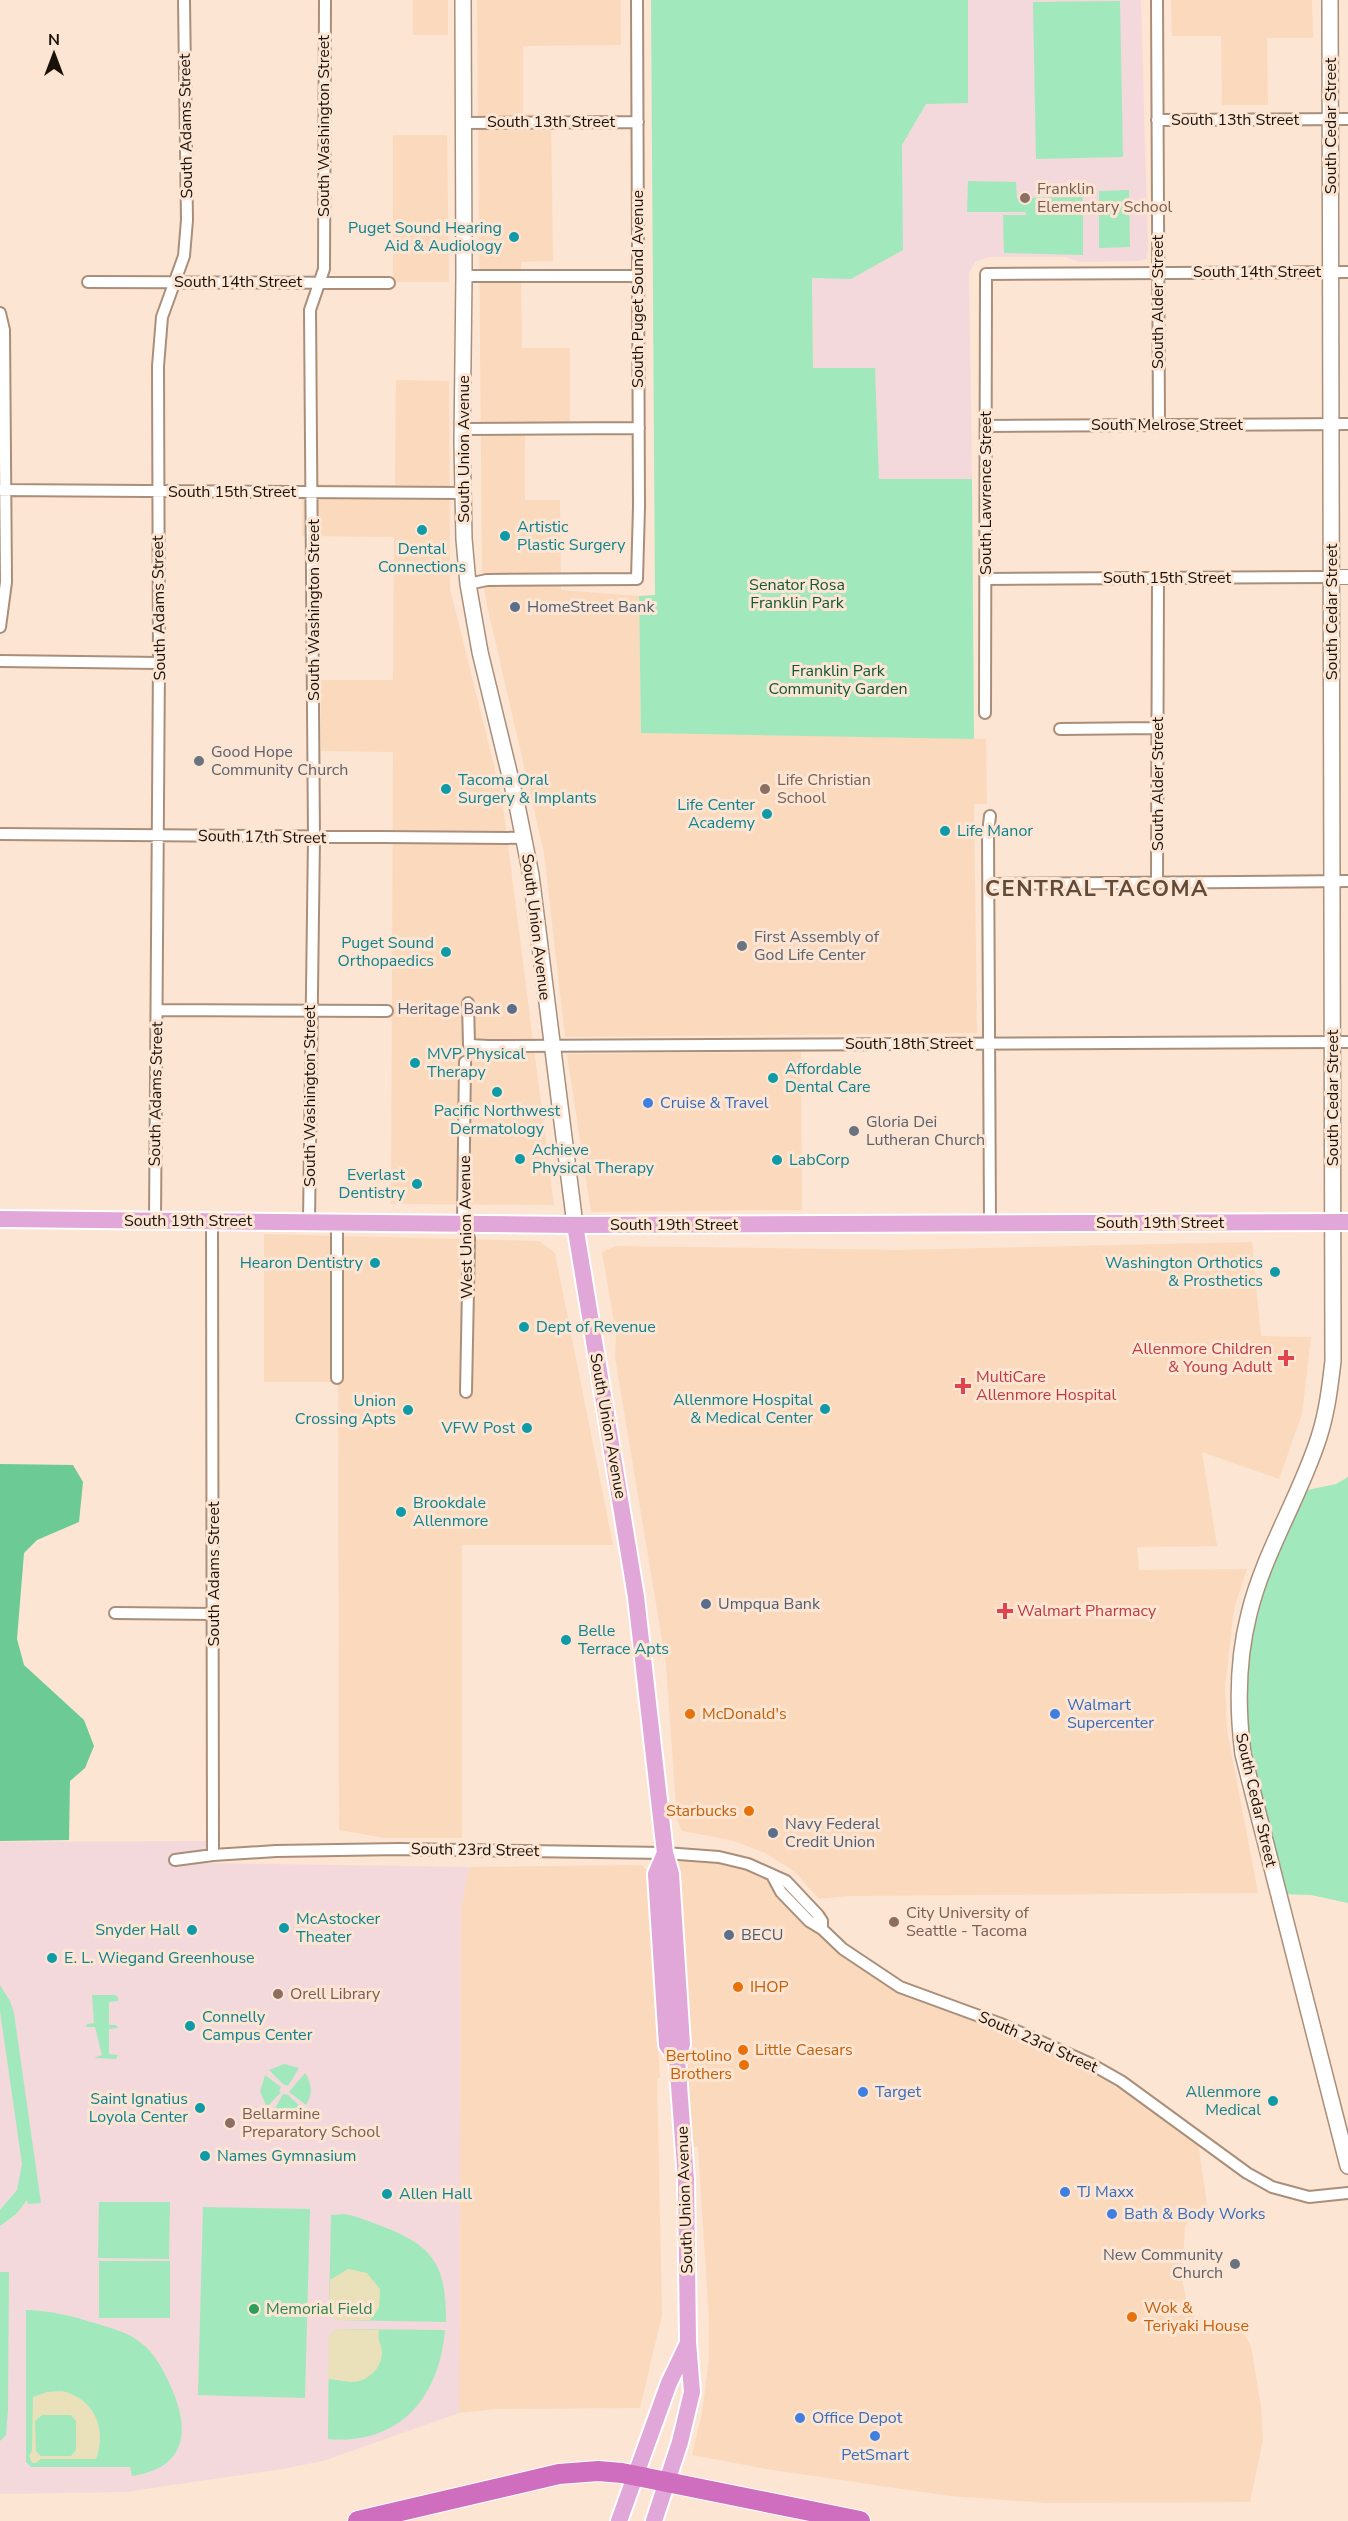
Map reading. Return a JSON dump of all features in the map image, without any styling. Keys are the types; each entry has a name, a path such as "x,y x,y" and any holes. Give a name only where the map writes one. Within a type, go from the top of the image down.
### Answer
{"highway":[{"path":"358,2521 559,2474 598,2471 667,2482 860,2521"}],"main road":[{"name":"South Union Avenue","path":"463,0 465,276 463,493 468,584 480,652 525,838 575,1225 633,1575 656,1757 665,1853 671,1874 682,2044 677,2058 686,2180 688,2342 692,2392 680,2442 654,2521"},
{"name":"South Cedar Street","path":"1330,0 1332,272 1340,424 1331,577 1340,881 1340,1222 1329,1398 1318,1440 1263,1572 1249,1613 1239,1671 1238,1706 1243,1755 1348,2166"},
{"name":"South 19th Street","path":"0,1219 575,1225 1340,1222"},
{"name":"South Union Avenue","path":"619,2521 669,2383 688,2342"}],"street":[{"name":"South Adams Street","path":"155,1220 158,1010 159,330 184,256 187,220 184,0"},
{"name":"South Washington Street","path":"309,1222 314,838 310,310 324,269 325,0"},
{"name":"South Puget Sound Avenue","path":"468,584 487,580 637,579 639,428 637,0"},
{"name":"South Alder Street","path":"1157,0 1159,425"},
{"name":"South 13th Street","path":"1157,120 1348,119"},
{"name":"South 13th Street","path":"464,123 638,122"},
{"name":"South 14th Street","path":"986,274 1348,272"},
{"name":"South Lawrence Street","path":"985,713 986,274"},
{"path":"465,276 638,276"},
{"name":"South 14th Street","path":"88,282 389,284"},
{"path":"0,313 4,330 2,490 6,582 0,627"},
{"name":"South Melrose Street","path":"986,426 1340,424"},
{"path":"463,429 639,428"},
{"name":"South 15th Street","path":"2,490 463,493"},
{"name":"South 15th Street","path":"987,579 1348,577"},
{"name":"South Alder Street","path":"1158,578 1158,882"},
{"path":"0,660 159,663"},
{"path":"1060,729 1158,728"},
{"path":"990,816 988,832 990,1223"},
{"name":"South 17th Street","path":"0,834 525,838"},
{"path":"989,884 1340,881"},
{"name":"South 18th Street","path":"468,1003 469,1045 1341,1042"},
{"path":"158,1010 387,1011"},
{"name":"West Union Avenue","path":"465,1062 463,1223 469,1238 466,1392"},
{"name":"South Adams Street","path":"212,1222 213,1855"},
{"path":"337,1222 337,1378"},
{"path":"115,1613 214,1614"},
{"name":"South 23rd Street","path":"175,1860 213,1855 303,1850 400,1849 665,1853 733,1860 748,1864 772,1877 781,1893 843,1949 900,1987 1001,2024 1091,2064 1121,2081 1247,2173 1272,2187 1299,2195 1318,2197 1348,2193"}],"shaded area":[{"path":"413,0 448,0 448,35 413,35"},
{"path":"477,0 621,0 621,45 523,46 523,114 551,114 553,261 521,262 522,348 570,348 570,425 525,425 525,500 560,500 561,590 639,596 641,733 986,739 987,804 974,804 977,1033 565,1037 544,853 486,601 482,570"},
{"name":"Franklin Elementary School","path":"968,0 1141,0 1148,250 1146,259 1138,261 1080,262 1065,257 989,257 975,262 969,273 972,479 879,479 875,368 813,368 812,278 851,279 903,250 902,145 926,103 968,103"},
{"path":"1171,0 1312,0 1313,38 1267,38 1268,105 1222,105 1221,36 1172,36"},
{"path":"393,135 447,135 449,282 393,282"},
{"path":"396,380 449,381 450,589 502,798 554,1205 391,1204 393,752 321,751 321,680 393,680 394,537 302,536 303,484 395,485"},
{"path":"801,1052 802,1210 591,1212 567,1054"},
{"path":"264,1234 539,1241 555,1253 613,1545 462,1545 462,1838 385,1838 339,1830 338,1382 264,1382"},
{"path":"1252,1242 1261,1336 1311,1337 1302,1414 1279,1479 1202,1452 1217,1546 1137,1547 1139,1570 1247,1569 1234,1609 1225,1686 1227,1730 1258,1893 848,1896 819,1899 794,1871 765,1853 731,1840 682,1831 677,1820 666,1664 615,1357 616,1333 602,1252 616,1246 897,1250"},
{"name":"Bellarmine Preparatory School","path":"208,1841 208,1863 469,1867 461,1909 459,2413 323,2461 282,2469 125,2492 0,2494 0,1842"},
{"path":"665,1853 703,1853 778,1878 833,1938 884,1977 1091,2064 1197,2135 1208,2212 1192,2217 1185,2226 1182,2278 1187,2304 1195,2317 1235,2326 1243,2332 1251,2346 1261,2407 1263,2440 1250,2502 1047,2503 950,2496 766,2469 692,2455 702,2413 709,2359 709,2319 698,2147 684,2147"},
{"path":"642,1865 648,1871 660,2078 657,2078 662,2315 640,2408 496,2409 459,2413 461,1909 469,1867"}],"green space":[{"name":"Senator Rosa Franklin Park","path":"651,0 968,0 968,103 926,104 902,145 903,250 851,279 812,278 813,368 875,368 879,479 972,479 974,739 641,733 639,596 655,595"},
{"path":"1120,1 1123,157 1036,159 1033,2"},
{"path":"968,181 1016,182 1017,198 1083,197 1083,255 1004,253 1003,215 1026,215 1026,212 967,212"},
{"path":"1129,190 1130,247 1099,248 1099,191"},
{"path":"0,1464 73,1465 83,1482 79,1522 37,1540 24,1553 17,1639 24,1665 84,1720 94,1746 85,1768 70,1781 69,1840 0,1841"},
{"path":"1348,1477 1348,1903 1311,1895 1277,1894 1243,1754 1249,1613 1303,1491 1336,1484"},
{"path":"0,1985 14,2013 41,2203 28,2204 27,2200 16,2214 0,2226 0,2210 17,2190 22,2164 0,2011"},
{"path":"92,1995 118,1997 118,2001 109,2002 109,2025 116,2025 118,2028 109,2029 109,2054 118,2055 116,2059 94,2058 102,2055 95,2027 86,2027 87,2024 94,2023"},
{"path":"284,2064 299,2068 288,2086 269,2070"},
{"path":"305,2073 311,2089 306,2105 289,2092"},
{"path":"265,2075 281,2087 279,2091 281,2092 267,2107 260,2092"},
{"path":"283,2094 288,2095 303,2109 289,2115 273,2112"},
{"path":"99,2202 170,2202 169,2259 98,2258"},
{"name":"Memorial Field","path":"203,2207 310,2209 305,2398 198,2395"},
{"path":"344,2214 364,2219 402,2235 426,2252 440,2273 444,2287 446,2322 336,2320 329,2313 331,2215"},
{"path":"99,2261 170,2261 170,2318 99,2318"},
{"path":"0,2272 9,2272 8,2410 6,2435 0,2441"},
{"path":"26,2310 62,2314 125,2333 145,2346 155,2357 171,2387 181,2418 182,2432 179,2445 164,2465 150,2472 132,2476 130,2467 31,2467 26,2462"},
{"path":"336,2329 445,2330 434,2377 424,2396 411,2412 395,2425 376,2434 353,2439 328,2439 329,2337"}],"sand":[{"path":"348,2269 367,2273 380,2289 379,2308 370,2320 336,2320 329,2313 330,2280"},
{"path":"336,2329 379,2330 381,2358 376,2369 363,2380 351,2382 328,2379 329,2337"},
{"path":"62,2391 73,2395 90,2408 99,2426 99,2448 96,2459 41,2459 32,2463 29,2456 32,2451 33,2397 47,2392","holes":["42,2415 71,2415 76,2421 76,2450 71,2456 41,2456 36,2451 35,2421"]}],"place":[{"name":"Franklin Elementary School","path":"1025,198"},
{"name":"Puget Sound Hearing Aid & Audiology","path":"514,237"},
{"name":"Dental Connections","path":"422,530"},
{"name":"Artistic Plastic Surgery","path":"505,536"},
{"name":"HomeStreet Bank","path":"515,607"},
{"name":"Good Hope Community Church","path":"199,761"},
{"name":"Tacoma Oral Surgery & Implants","path":"446,789"},
{"name":"Life Christian School","path":"765,789"},
{"name":"Life Center Academy","path":"767,814"},
{"name":"Life Manor","path":"945,831"},
{"name":"First Assembly of God Life Center","path":"742,946"},
{"name":"Puget Sound Orthopaedics","path":"446,952"},
{"name":"Heritage Bank","path":"512,1009"},
{"name":"MVP Physical Therapy","path":"415,1063"},
{"name":"Affordable Dental Care","path":"773,1078"},
{"name":"Pacific Northwest Dermatology","path":"497,1092"},
{"name":"Cruise & Travel","path":"648,1103"},
{"name":"Gloria Dei Lutheran Church","path":"854,1131"},
{"name":"Achieve Physical Therapy","path":"520,1159"},
{"name":"LabCorp","path":"777,1160"},
{"name":"Everlast Dentistry","path":"417,1184"},
{"name":"Hearon Dentistry","path":"375,1263"},
{"name":"Washington Orthotics & Prosthetics","path":"1275,1272"},
{"name":"Dept of Revenue","path":"524,1327"},
{"name":"Allenmore Children & Young Adult","path":"1286,1358"},
{"name":"MultiCare Allenmore Hospital","path":"963,1386"},
{"name":"Allenmore Hospital & Medical Center","path":"825,1409"},
{"name":"Union Crossing Apts","path":"408,1410"},
{"name":"VFW Post","path":"527,1428"},
{"name":"Brookdale Allenmore","path":"401,1512"},
{"name":"Umpqua Bank","path":"706,1604"},
{"name":"Walmart Pharmacy","path":"1005,1611"},
{"name":"Belle Terrace Apts","path":"566,1640"},
{"name":"McDonald's","path":"690,1714"},
{"name":"Walmart Supercenter","path":"1055,1714"},
{"name":"Starbucks","path":"749,1811"},
{"name":"Navy Federal Credit Union","path":"773,1833"},
{"name":"City University of Seattle - Tacoma","path":"894,1922"},
{"name":"McAstocker Theater","path":"284,1928"},
{"name":"Snyder Hall","path":"192,1930"},
{"name":"BECU","path":"729,1935"},
{"name":"E. L. Wiegand Greenhouse","path":"52,1958"},
{"name":"IHOP","path":"738,1987"},
{"name":"Orell Library","path":"278,1994"},
{"name":"Connelly Campus Center","path":"190,2026"},
{"name":"Little Caesars","path":"743,2050"},
{"name":"Bertolino Brothers","path":"744,2065"},
{"name":"Target","path":"863,2092"},
{"name":"Allenmore Medical","path":"1273,2101"},
{"name":"Saint Ignatius Loyola Center","path":"200,2108"},
{"name":"Bellarmine Preparatory School","path":"230,2123"},
{"name":"Names Gymnasium","path":"205,2156"},
{"name":"TJ Maxx","path":"1065,2192"},
{"name":"Allen Hall","path":"387,2194"},
{"name":"Bath & Body Works","path":"1112,2214"},
{"name":"New Community Church","path":"1235,2264"},
{"name":"Memorial Field","path":"254,2309"},
{"name":"Wok & Teriyaki House","path":"1132,2317"},
{"name":"Office Depot","path":"800,2418"},
{"name":"PetSmart","path":"875,2436"}],"district":[{"name":"CENTRAL TACOMA","path":"1097,889"}],"park label":[{"name":"Franklin Park Community Garden","path":"838,680"}]}
